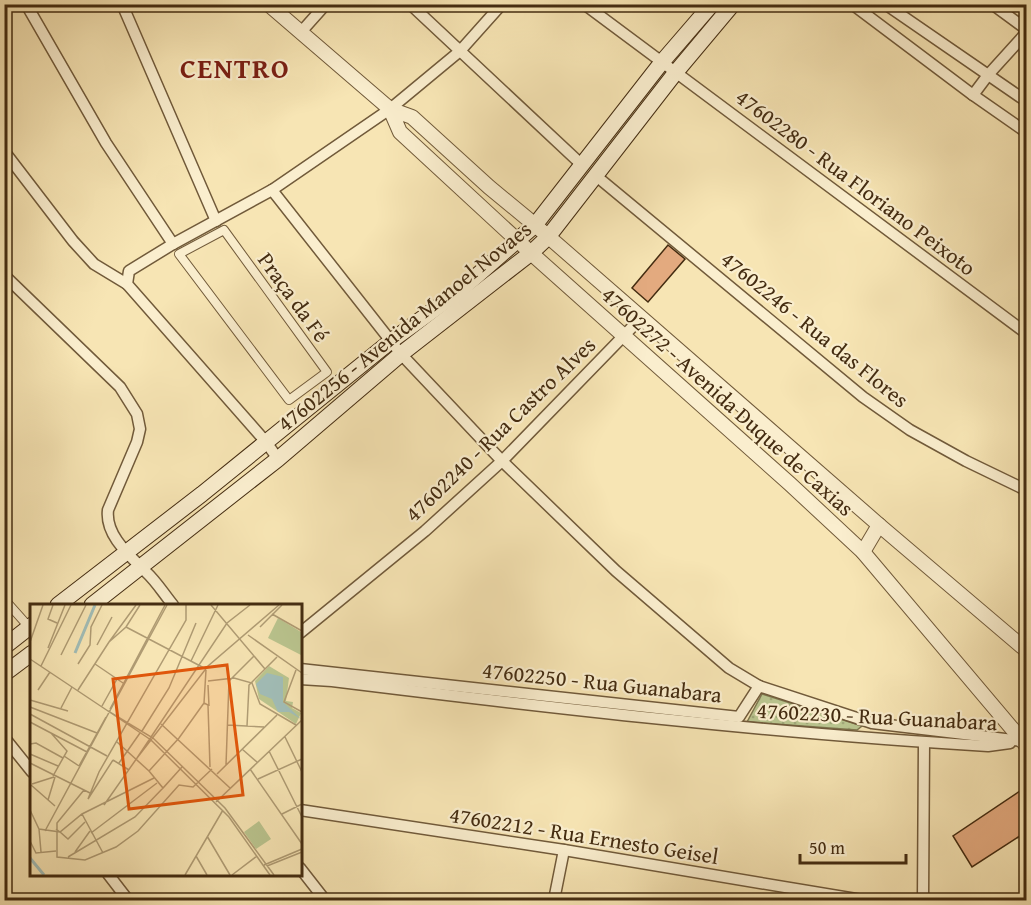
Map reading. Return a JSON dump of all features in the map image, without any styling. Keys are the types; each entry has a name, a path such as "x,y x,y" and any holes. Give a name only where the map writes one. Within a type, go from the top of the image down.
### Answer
{"main road":[{"name":"47602256 - Avenida Manoel Novaes","path":"59,604 391,341 458,293 535,225 662,62 711,6"},
{"name":"47602256 - Avenida Manoel Novaes","path":"93,604 278,459 401,354 531,253 548,237 676,72 729,10"},
{"path":"4,648 30,626"},
{"path":"4,674 30,654"}],"street":[{"path":"26,4 106,143 173,244"},
{"path":"122,4 216,222"},
{"name":"47602272 - Avenida Duque de Caxias","path":"268,4 390,109 412,117 489,187 1026,650"},
{"path":"301,33 326,4"},
{"path":"410,4 582,165"},
{"path":"127,284 129,272 173,244 272,190 390,109 460,51 502,4"},
{"name":"47602280 - Rua Floriano Peixoto","path":"584,4 1026,333"},
{"path":"852,4 1026,132"},
{"path":"885,4 1026,101"},
{"path":"992,4 1026,29"},
{"path":"711,6 729,10"},
{"path":"973,95 1026,33"},
{"name":"47602272 - Avenida Duque de Caxias","path":"390,109 400,132 863,552 1025,744"},
{"path":"4,151 73,241 94,264 127,284 266,442 278,459"},
{"name":"47602246 - Rua das Flores","path":"596,175 863,397 910,430 966,461 1026,490"},
{"path":"272,190 401,354 502,461 616,571 729,669 759,686 872,723 1025,744"},
{"name":"Praça da Fé","path":"224,230 327,372 289,400 179,254 186,250 224,230"},
{"path":"4,275 120,387 137,414 140,429 137,442 108,510 107,522 127,552 171,604"},
{"name":"47602240 - Rua Castro Alves","path":"302,631 425,531 502,461 641,318"},
{"path":"863,552 879,525"},
{"path":"140,567 166,604"},
{"path":"4,599 30,626"},
{"name":"47602250 - Rua Guanabara","path":"302,669 739,717 759,686"},
{"name":"47602230 - Rua Guanabara","path":"302,679 736,727 988,746 1025,744"},
{"path":"4,738 30,770"},
{"path":"923,900 924,742"},
{"name":"47602212 - Rua Ernesto Geisel","path":"302,810 564,850 862,900"},
{"path":"554,900 564,850"},
{"path":"302,871 325,900"},
{"path":"109,875 128,900"}],"green space":[{"path":"762,694 862,726 857,730 747,722"}],"building":[{"path":"668,245 685,259 648,302 632,288"},
{"path":"1026,787 1026,832 972,867 953,836"}],"district":[{"name":"CENTRO","path":"235,67"}]}
